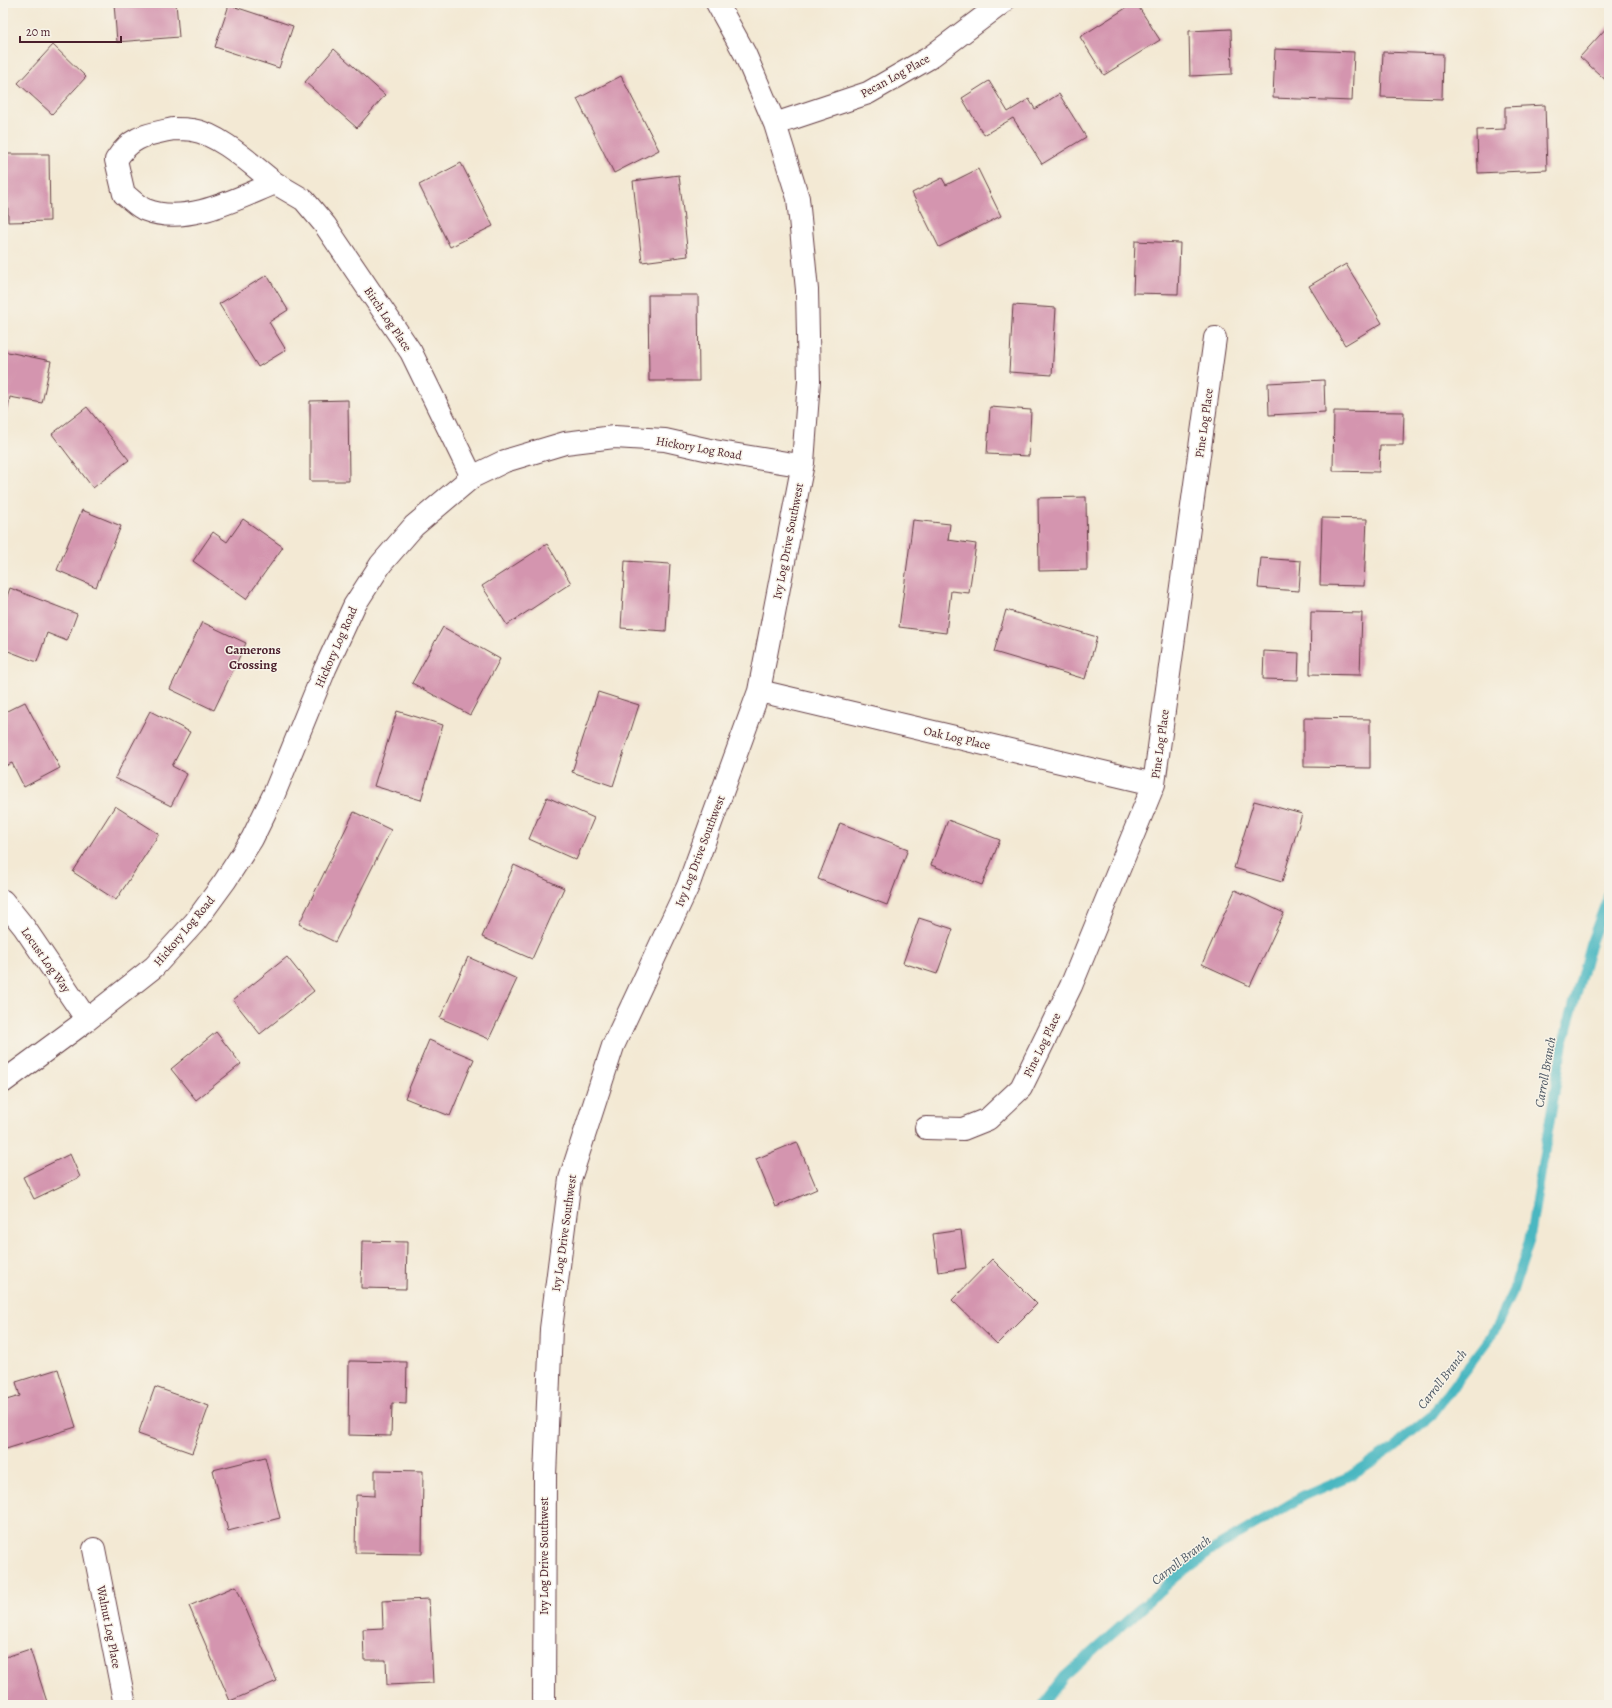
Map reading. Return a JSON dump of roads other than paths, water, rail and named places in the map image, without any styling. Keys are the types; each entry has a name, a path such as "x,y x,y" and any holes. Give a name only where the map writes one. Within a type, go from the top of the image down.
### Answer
{"street":[{"name":"Ivy Log Drive Southwest","path":"544,1705 545,1476 551,1329 570,1179 613,1046 688,886 759,691 803,463 809,381 807,290 798,198 775,124 745,54 717,3"},
{"name":"Pecan Log Place","path":"775,124 868,93 929,58 1002,3"},
{"name":"Birch Log Place","path":"275,183 210,209 170,216 145,210 124,194 116,160 124,148 142,136 173,129 192,130 208,134 230,148 275,183 304,200 325,225 411,352 472,477"},
{"name":"Pine Log Place","path":"926,1128 963,1129 988,1119 1021,1088 1071,986 1154,784 1215,338"},
{"name":"Hickory Log Road","path":"3,1082 87,1020 154,967 195,922 225,881 252,839 274,794 325,669 354,606 381,564 414,526 472,477 505,461 565,443 614,437 665,440 721,452 793,464 803,463"},
{"name":"Oak Log Place","path":"759,691 1154,784"},
{"name":"Locust Log Way","path":"3,901 24,927 87,1020"},
{"name":"Walnut Log Place","path":"94,1549 125,1705"}],"waterway":[{"name":"Carroll Branch","path":"1043,1705 1064,1677 1176,1577 1217,1547 1304,1496 1350,1476 1391,1449 1431,1416 1491,1337 1513,1291 1529,1242 1563,1043 1590,945 1609,894"}],"district":[{"name":"Camerons Crossing","path":"253,656"}]}
